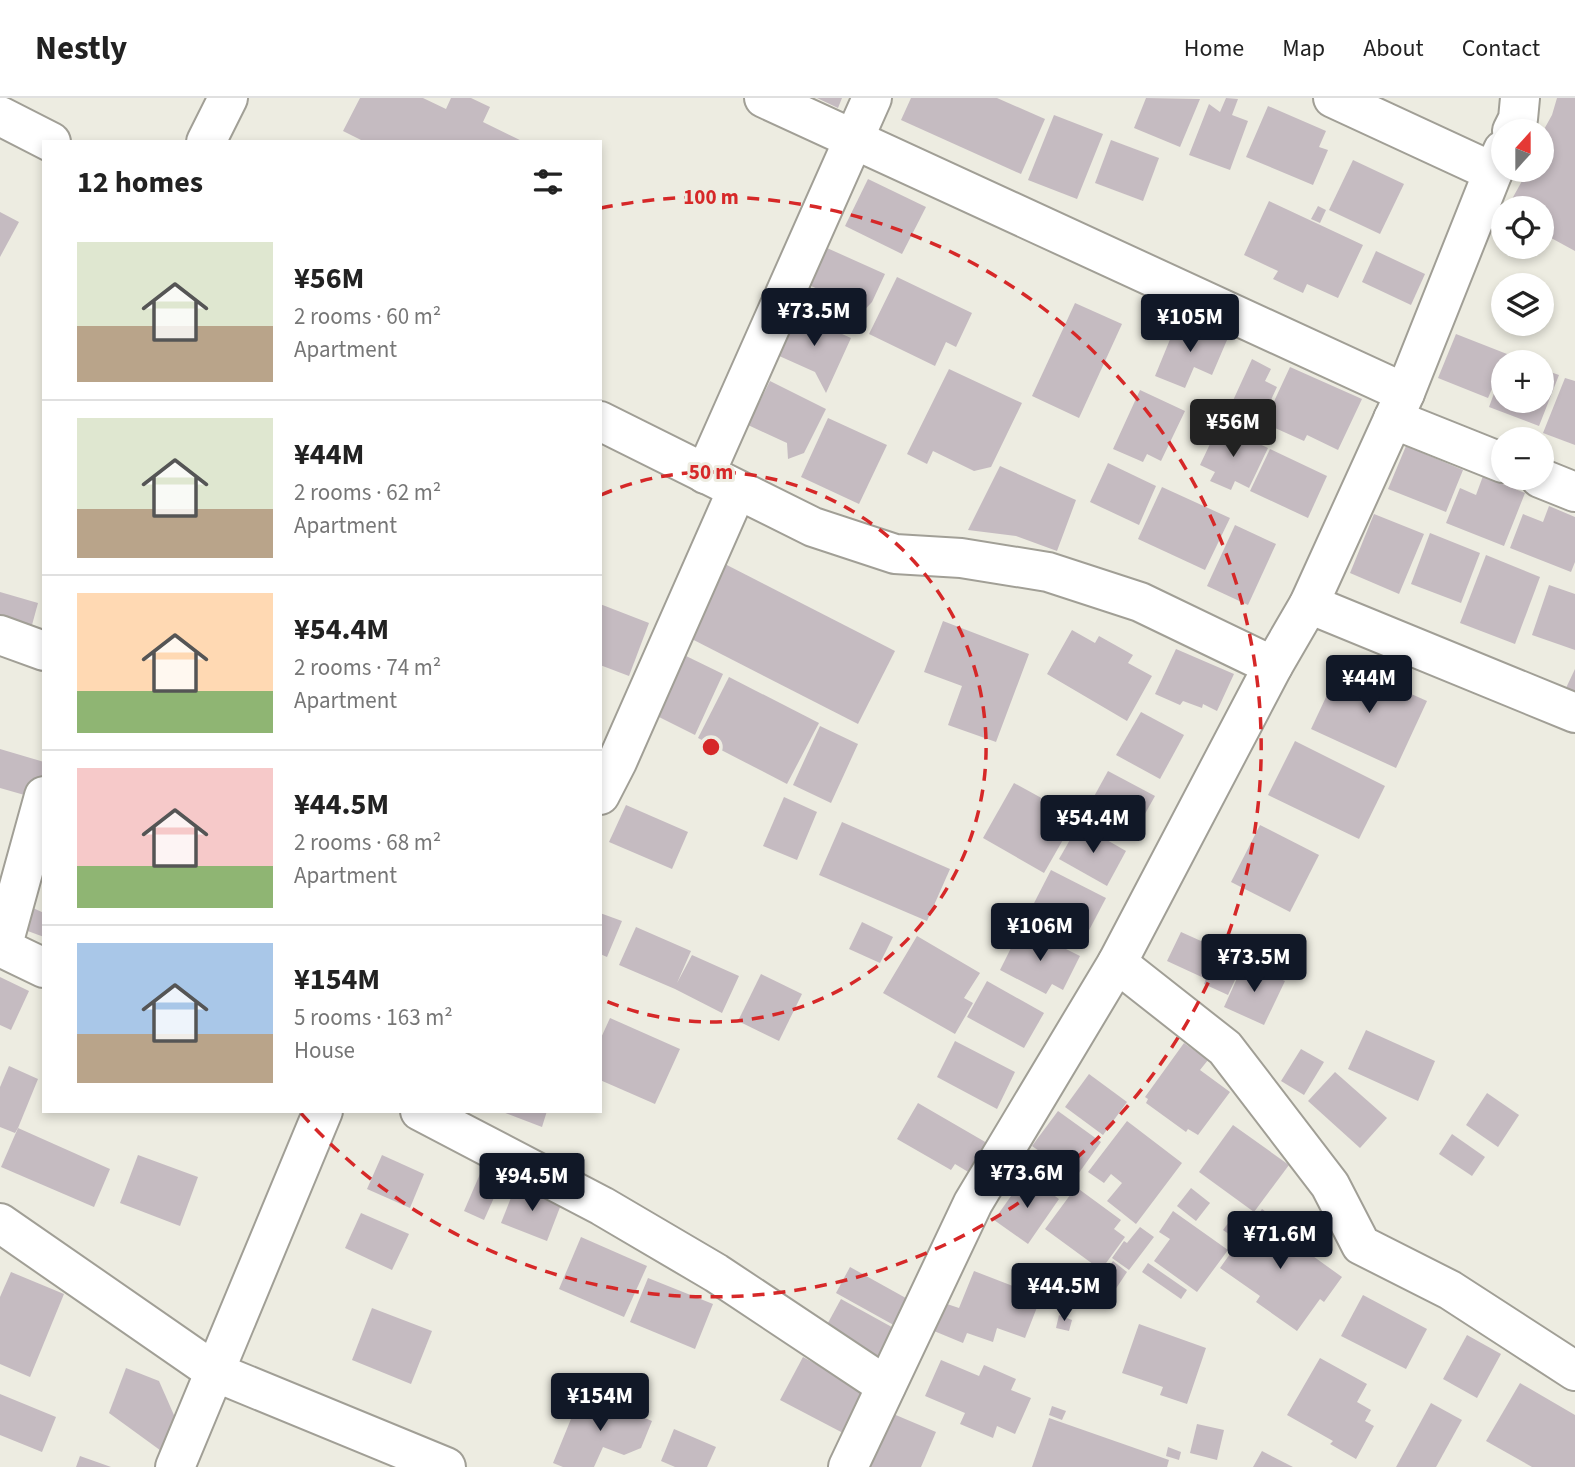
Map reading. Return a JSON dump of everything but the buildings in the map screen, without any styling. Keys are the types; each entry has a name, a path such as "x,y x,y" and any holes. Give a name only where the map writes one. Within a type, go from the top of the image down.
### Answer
{"street":[{"path":"207,140 228,98"},
{"path":"764,98 1399,406 1491,456"},
{"path":"602,791 617,762 721,482 872,98"},
{"path":"1333,98 1491,158"},
{"path":"1518,119 1520,98"},
{"path":"0,116 47,140"},
{"path":"848,1467 973,1203 1117,963 1273,666 1309,604 1399,406 1491,178"},
{"path":"602,422 813,527 895,554 961,558 1048,572 1140,602 1273,666"},
{"path":"1554,484 1575,492"},
{"path":"1309,604 1575,713"},
{"path":"0,635 42,645"},
{"path":"42,803 1,948 42,967"},
{"path":"1117,963 1225,1048 1330,1185 1361,1245 1450,1290 1575,1371"},
{"path":"175,1467 322,1113"},
{"path":"442,1116 716,1273 886,1386"},
{"path":"0,1223 215,1372 446,1467"}]}
